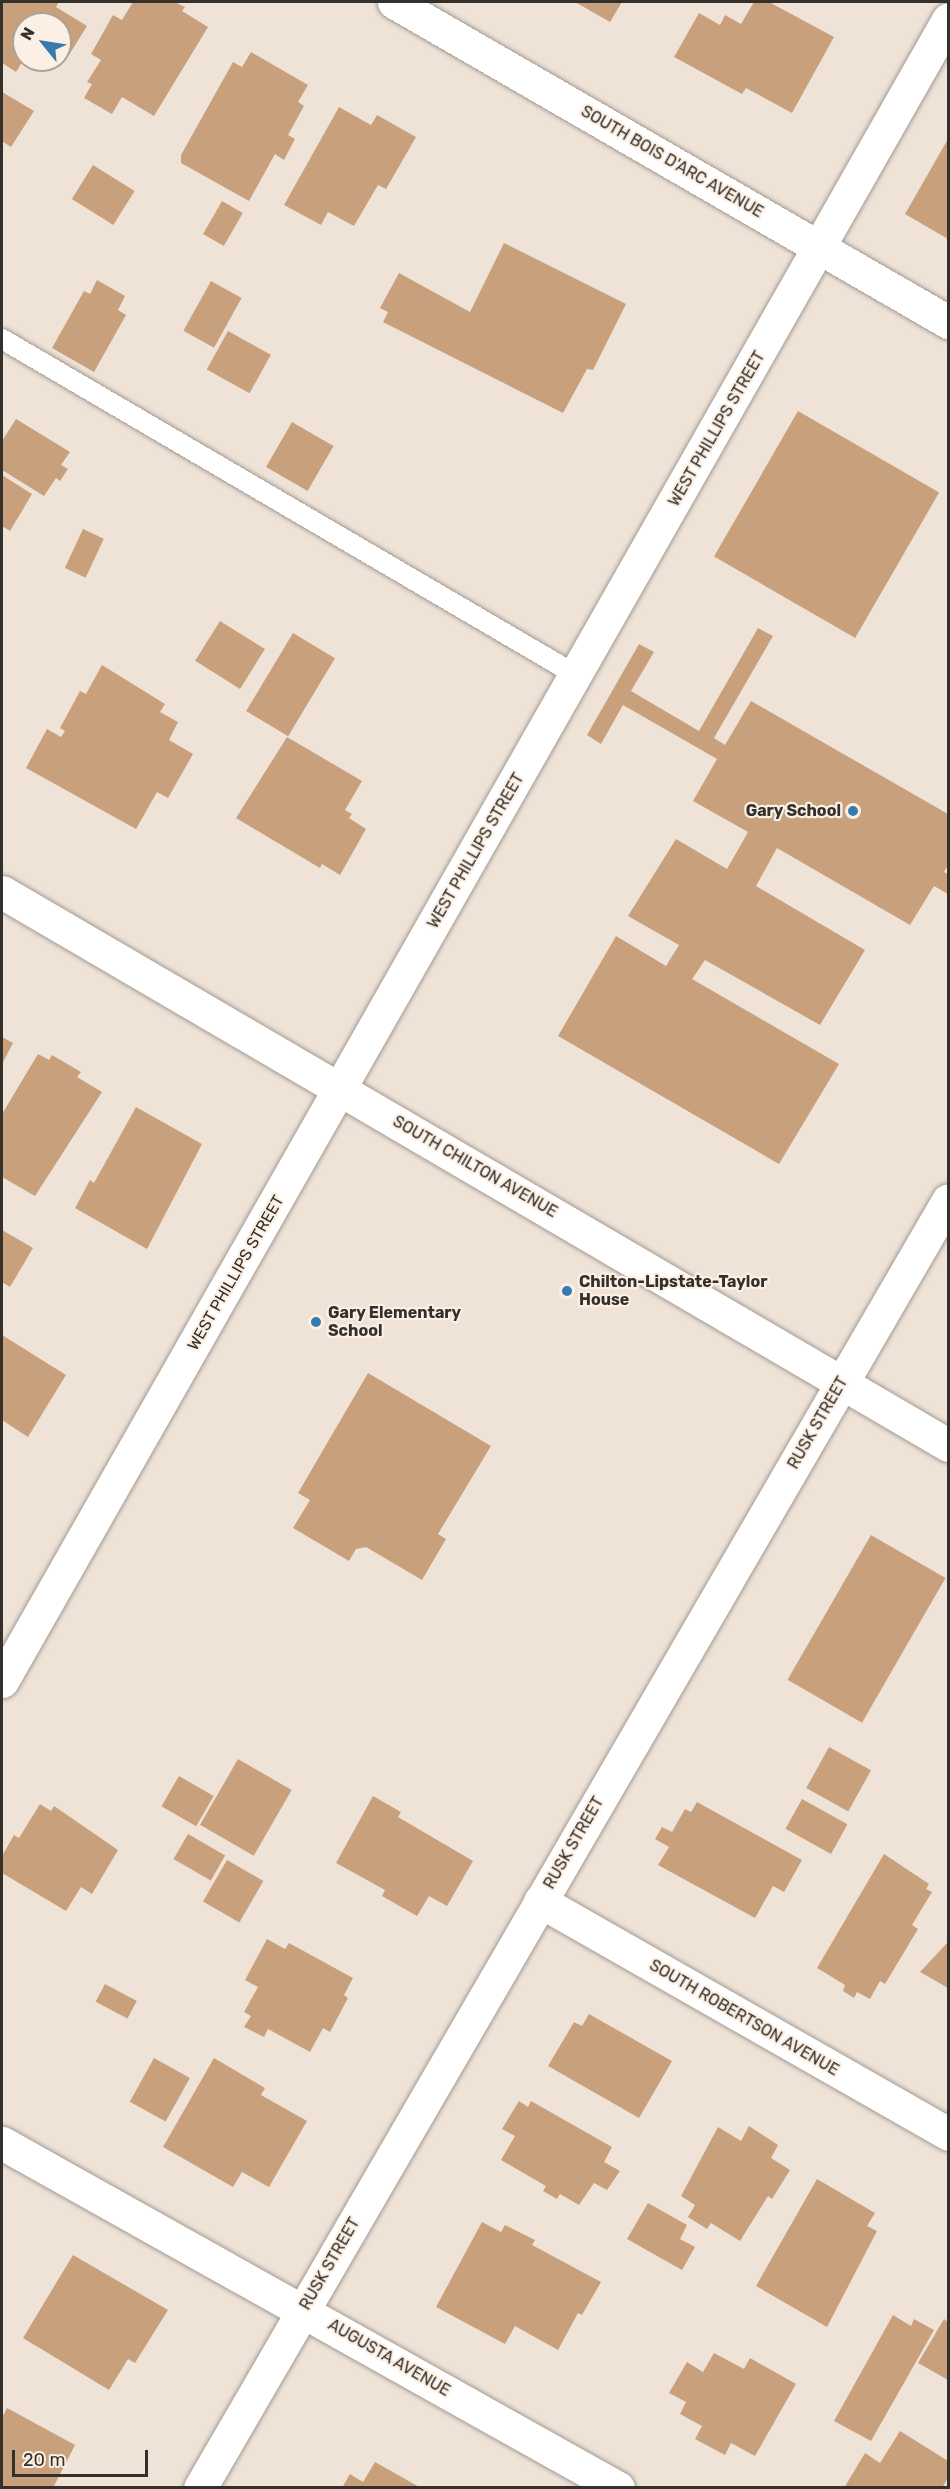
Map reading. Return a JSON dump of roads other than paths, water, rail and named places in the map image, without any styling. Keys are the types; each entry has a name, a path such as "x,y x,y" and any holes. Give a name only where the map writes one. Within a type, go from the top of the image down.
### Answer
{"street":[{"name":"SOUTH BOIS D'ARC AVENUE","path":"394,2 948,322"},
{"name":"WEST PHILLIPS STREET","path":"2,1681 821,248 948,20"},
{"name":"SOUTH CHILTON AVENUE","path":"2,892 948,1445"},
{"name":"RUSK STREET","path":"200,2487 948,1200"},
{"name":"SOUTH ROBERTSON AVENUE","path":"540,1901 948,2134"},
{"name":"AUGUSTA AVENUE","path":"2,2143 304,2309 618,2487"}],"lane":[{"path":"2,339 576,675"}],"place":[{"name":"Gary School","path":"853,811"},
{"name":"Chilton-Lipstate-Taylor House","path":"567,1291"},
{"name":"Gary Elementary School","path":"316,1322"}]}
